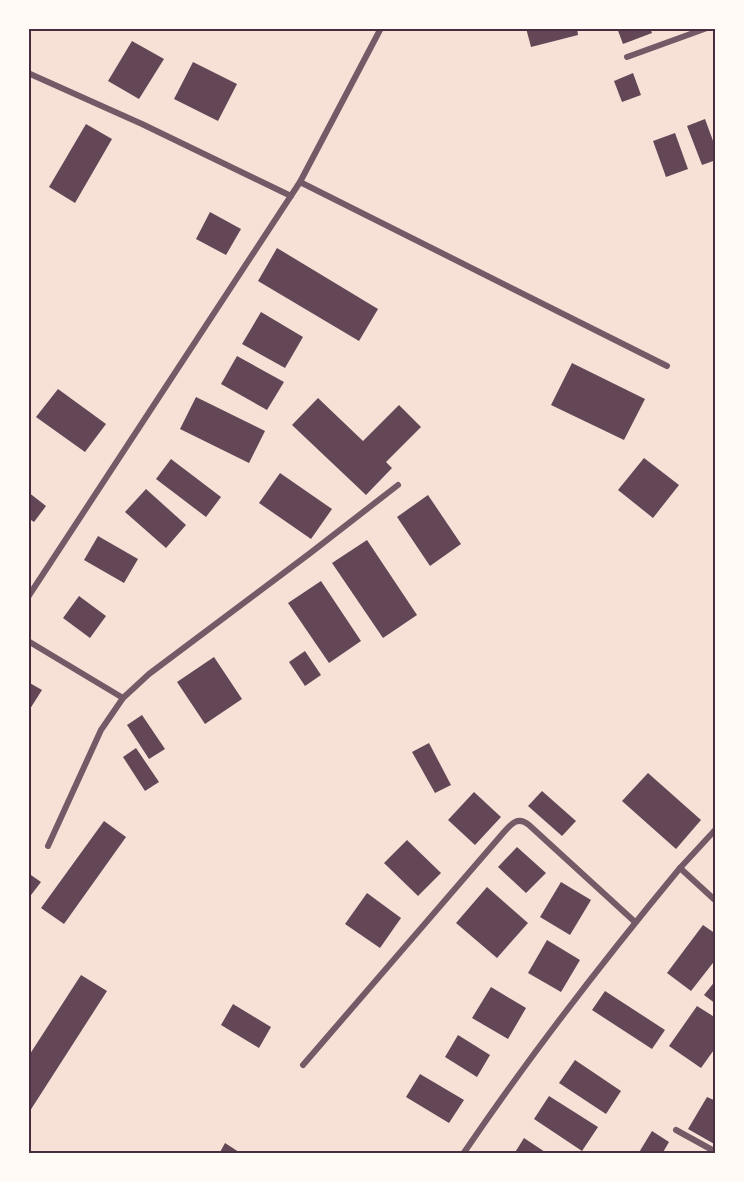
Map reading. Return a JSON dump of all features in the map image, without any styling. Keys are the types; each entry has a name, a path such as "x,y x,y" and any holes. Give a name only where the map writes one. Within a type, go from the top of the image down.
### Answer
{"street":[{"path":"28,597 300,182 381,28"},
{"path":"627,57 706,28"},
{"path":"28,73 142,124 291,196"},
{"path":"300,182 667,366"},
{"path":"48,846 101,730 123,698 149,674 398,485"},
{"path":"28,641 123,698"},
{"path":"303,1065 496,841 519,820 529,825 635,922"},
{"path":"463,1154 525,1065 635,922 716,829"},
{"path":"680,868 716,901"},
{"path":"676,1131 716,1152"}],"building":[{"path":"526,28 577,28 578,35 531,47"},
{"path":"617,28 650,28 652,33 623,44"},
{"path":"132,41 164,59 139,99 108,81"},
{"path":"193,62 237,84 218,121 174,99"},
{"path":"633,73 641,95 622,102 614,81"},
{"path":"705,119 716,149 716,160 702,165 687,126"},
{"path":"86,124 112,139 75,203 49,187"},
{"path":"675,133 688,169 666,177 653,141"},
{"path":"210,212 241,229 226,255 196,239"},
{"path":"277,248 378,309 359,341 258,281"},
{"path":"261,312 303,337 285,368 242,344"},
{"path":"237,356 284,382 267,410 221,384"},
{"path":"572,363 645,399 624,440 551,405"},
{"path":"58,389 106,424 85,452 36,417"},
{"path":"196,397 265,431 249,463 180,429"},
{"path":"318,398 363,441 399,405 421,427 386,462 392,468 366,495 292,425"},
{"path":"644,458 679,485 653,518 618,490"},
{"path":"171,459 221,497 206,517 156,479"},
{"path":"280,473 332,509 311,539 259,503"},
{"path":"146,489 186,525 166,548 125,512"},
{"path":"28,492 46,506 34,522 28,518"},
{"path":"428,495 461,544 430,566 397,517"},
{"path":"98,536 138,559 124,583 84,560"},
{"path":"367,540 417,615 383,638 332,563"},
{"path":"321,581 361,641 329,663 288,603"},
{"path":"79,596 106,616 90,638 63,618"},
{"path":"305,651 321,675 305,686 289,662"},
{"path":"214,657 242,699 205,724 177,682"},
{"path":"28,682 42,690 28,712"},
{"path":"142,715 165,749 149,759 127,725"},
{"path":"429,743 451,785 435,793 412,752"},
{"path":"136,748 159,782 145,791 123,757"},
{"path":"648,773 701,820 676,849 622,801"},
{"path":"542,791 576,821 562,836 528,806"},
{"path":"474,792 501,817 475,845 448,820"},
{"path":"104,821 126,837 64,924 41,908"},
{"path":"407,840 441,873 418,896 384,863"},
{"path":"517,847 546,873 526,893 498,867"},
{"path":"28,873 41,882 28,899"},
{"path":"561,882 591,900 570,935 540,917"},
{"path":"487,887 528,923 497,958 456,923"},
{"path":"367,893 401,918 380,948 345,924"},
{"path":"703,925 716,934 716,959 691,991 667,973"},
{"path":"547,940 580,960 561,992 528,973"},
{"path":"81,975 107,991 28,1114 28,1057"},
{"path":"716,980 716,1004 704,995"},
{"path":"491,987 526,1008 508,1039 472,1018"},
{"path":"605,991 665,1030 652,1049 592,1010"},
{"path":"233,1004 271,1027 259,1048 221,1025"},
{"path":"697,1006 716,1018 716,1047 701,1068 669,1046"},
{"path":"458,1035 490,1055 477,1077 445,1057"},
{"path":"575,1060 621,1091 606,1114 559,1083"},
{"path":"420,1074 464,1100 449,1123 406,1097"},
{"path":"549,1096 598,1127 582,1151 534,1119"},
{"path":"707,1097 716,1101 716,1145 688,1129"},
{"path":"652,1131 669,1142 662,1154 638,1154"},
{"path":"524,1138 548,1154 514,1154"},
{"path":"225,1143 242,1154 219,1154"}]}
